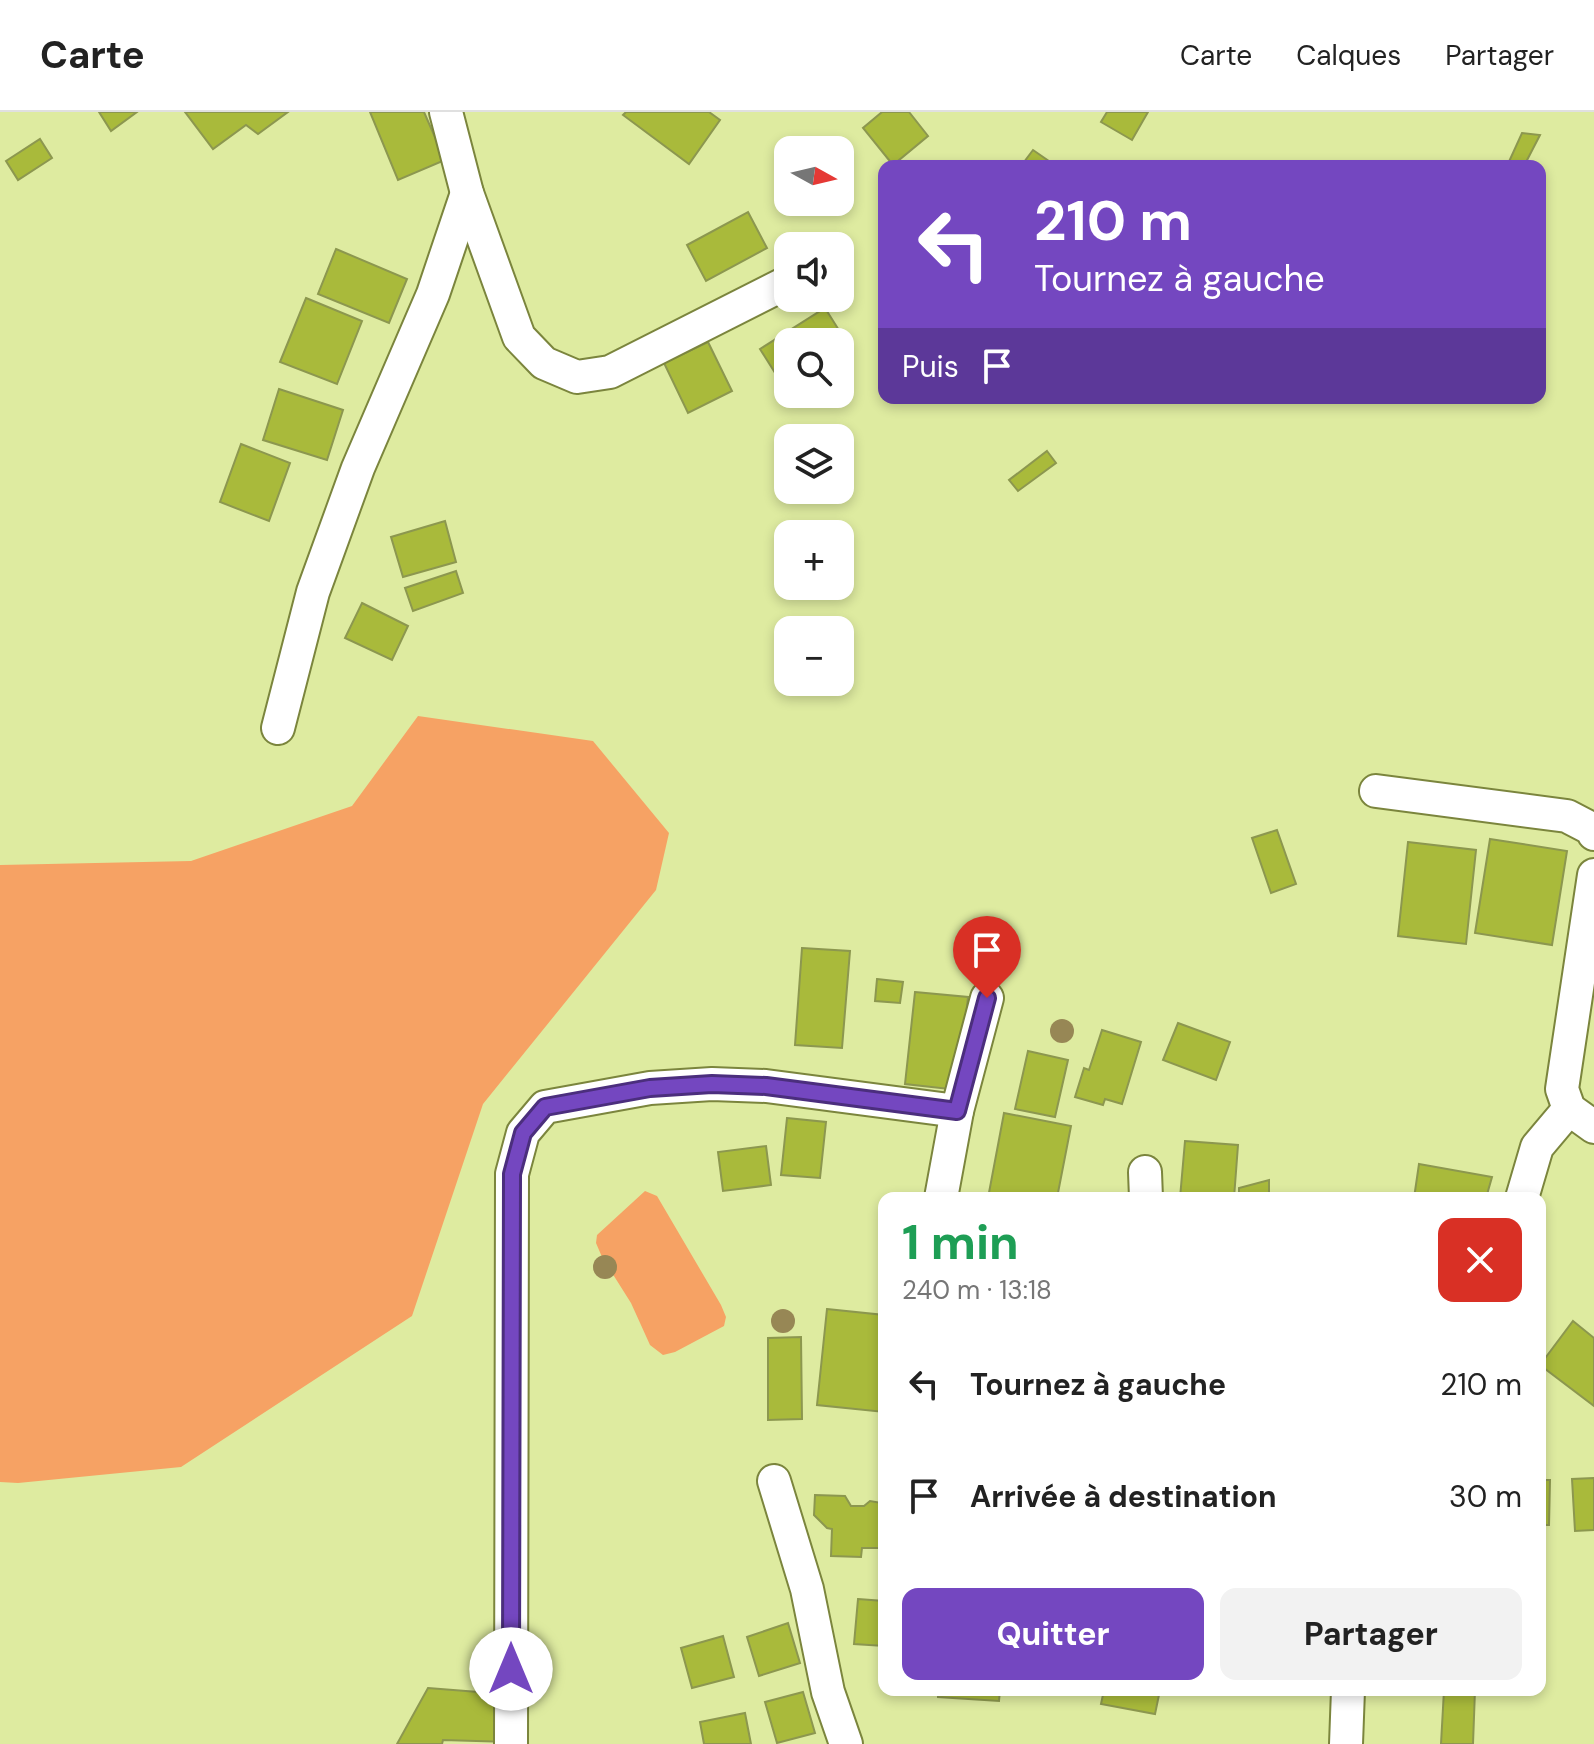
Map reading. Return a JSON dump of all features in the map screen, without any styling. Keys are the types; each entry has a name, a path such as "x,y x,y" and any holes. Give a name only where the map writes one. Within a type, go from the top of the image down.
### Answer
{"street":[{"path":"446,112 467,193 519,337 544,363 577,377 610,372 774,289"},
{"path":"278,728 313,592 358,468 433,294 467,193"},
{"path":"1376,791 1567,816 1594,830 1594,834"},
{"path":"1524,1192 1537,1147 1582,1118 1562,1089 1594,875"},
{"path":"942,1192 957,1111 987,998"},
{"path":"511,1744 512,1174 523,1133 545,1107 650,1088 712,1084 766,1086 957,1111"},
{"path":"774,1481 807,1589 828,1692 846,1744"},
{"path":"1346,1744 1348,1696"}],"shaded area":[{"path":"418,716 593,741 669,833 656,890 483,1104 412,1316 181,1467 18,1483 0,1482 0,865 191,861 352,806"},
{"path":"645,1191 657,1196 726,1317 724,1326 675,1352 663,1355 650,1345 631,1303 596,1243 597,1235"}],"building":[{"path":"99,112 137,112 111,131"},
{"path":"185,112 288,112 258,134 246,125 213,149"},
{"path":"370,112 424,112 445,160 398,180"},
{"path":"626,112 709,112 720,120 689,164 623,115"},
{"path":"882,112 909,112 928,136 899,160 889,160 863,128"},
{"path":"1107,112 1148,112 1132,140 1101,122"},
{"path":"1522,133 1540,135 1527,160 1510,160"},
{"path":"40,139 52,158 18,180 6,161"},
{"path":"1033,150 1047,160 1026,160"},
{"path":"748,212 767,248 706,281 687,245"},
{"path":"336,249 407,279 389,323 318,294"},
{"path":"306,298 362,321 337,384 280,362"},
{"path":"819,312 828,312 838,328 793,328"},
{"path":"774,340 774,371 760,349"},
{"path":"708,342 732,391 688,413 664,363"},
{"path":"279,389 343,410 327,460 263,440"},
{"path":"241,444 290,463 269,521 220,502"},
{"path":"1047,451 1056,463 1018,491 1009,480"},
{"path":"445,521 456,562 403,577 391,537"},
{"path":"456,571 463,593 413,611 405,588"},
{"path":"362,603 408,626 392,660 345,638"},
{"path":"1277,830 1296,884 1271,893 1252,838"},
{"path":"1490,839 1567,851 1552,945 1475,933"},
{"path":"1408,842 1476,850 1466,944 1398,936"},
{"path":"802,948 850,951 842,1048 795,1045"},
{"path":"877,979 903,982 900,1003 875,1001"},
{"path":"915,992 968,997 958,1090 905,1084"},
{"path":"1178,1023 1230,1042 1216,1080 1163,1060"},
{"path":"1102,1030 1141,1042 1122,1104 1105,1099 1103,1105 1075,1097 1084,1068 1089,1070"},
{"path":"1028,1051 1068,1060 1055,1117 1015,1109"},
{"path":"1004,1113 1071,1126 1058,1192 989,1192"},
{"path":"787,1118 826,1122 820,1178 781,1175"},
{"path":"1185,1141 1238,1145 1234,1192 1181,1192"},
{"path":"766,1146 771,1185 723,1191 718,1152"},
{"path":"1419,1164 1492,1177 1488,1192 1415,1192"},
{"path":"1269,1180 1269,1192 1239,1192 1239,1188"},
{"path":"827,1309 878,1314 878,1411 817,1405"},
{"path":"1573,1321 1594,1338 1594,1406 1546,1370 1546,1357"},
{"path":"801,1337 802,1419 768,1420 768,1338"},
{"path":"1594,1478 1594,1530 1575,1531 1572,1479"},
{"path":"1546,1480 1550,1480 1549,1525 1546,1525"},
{"path":"815,1495 845,1496 851,1506 878,1502 878,1548 862,1548 861,1557 831,1556 832,1529 814,1515"},
{"path":"858,1599 878,1601 878,1646 854,1644"},
{"path":"788,1623 800,1663 759,1676 747,1637"},
{"path":"723,1636 734,1677 692,1688 681,1648"},
{"path":"428,1688 515,1695 512,1742 443,1740 442,1744 397,1744"},
{"path":"803,1692 815,1733 777,1743 765,1702"},
{"path":"938,1696 999,1696 999,1701"},
{"path":"1103,1696 1159,1696 1155,1714 1101,1704"},
{"path":"1444,1696 1475,1696 1473,1744 1441,1744"},
{"path":"745,1713 751,1744 704,1744 700,1722"}],"route":[{"path":"511,1669 512,1174 523,1133 545,1107 650,1088 712,1084 766,1086 957,1111 987,998"}]}
